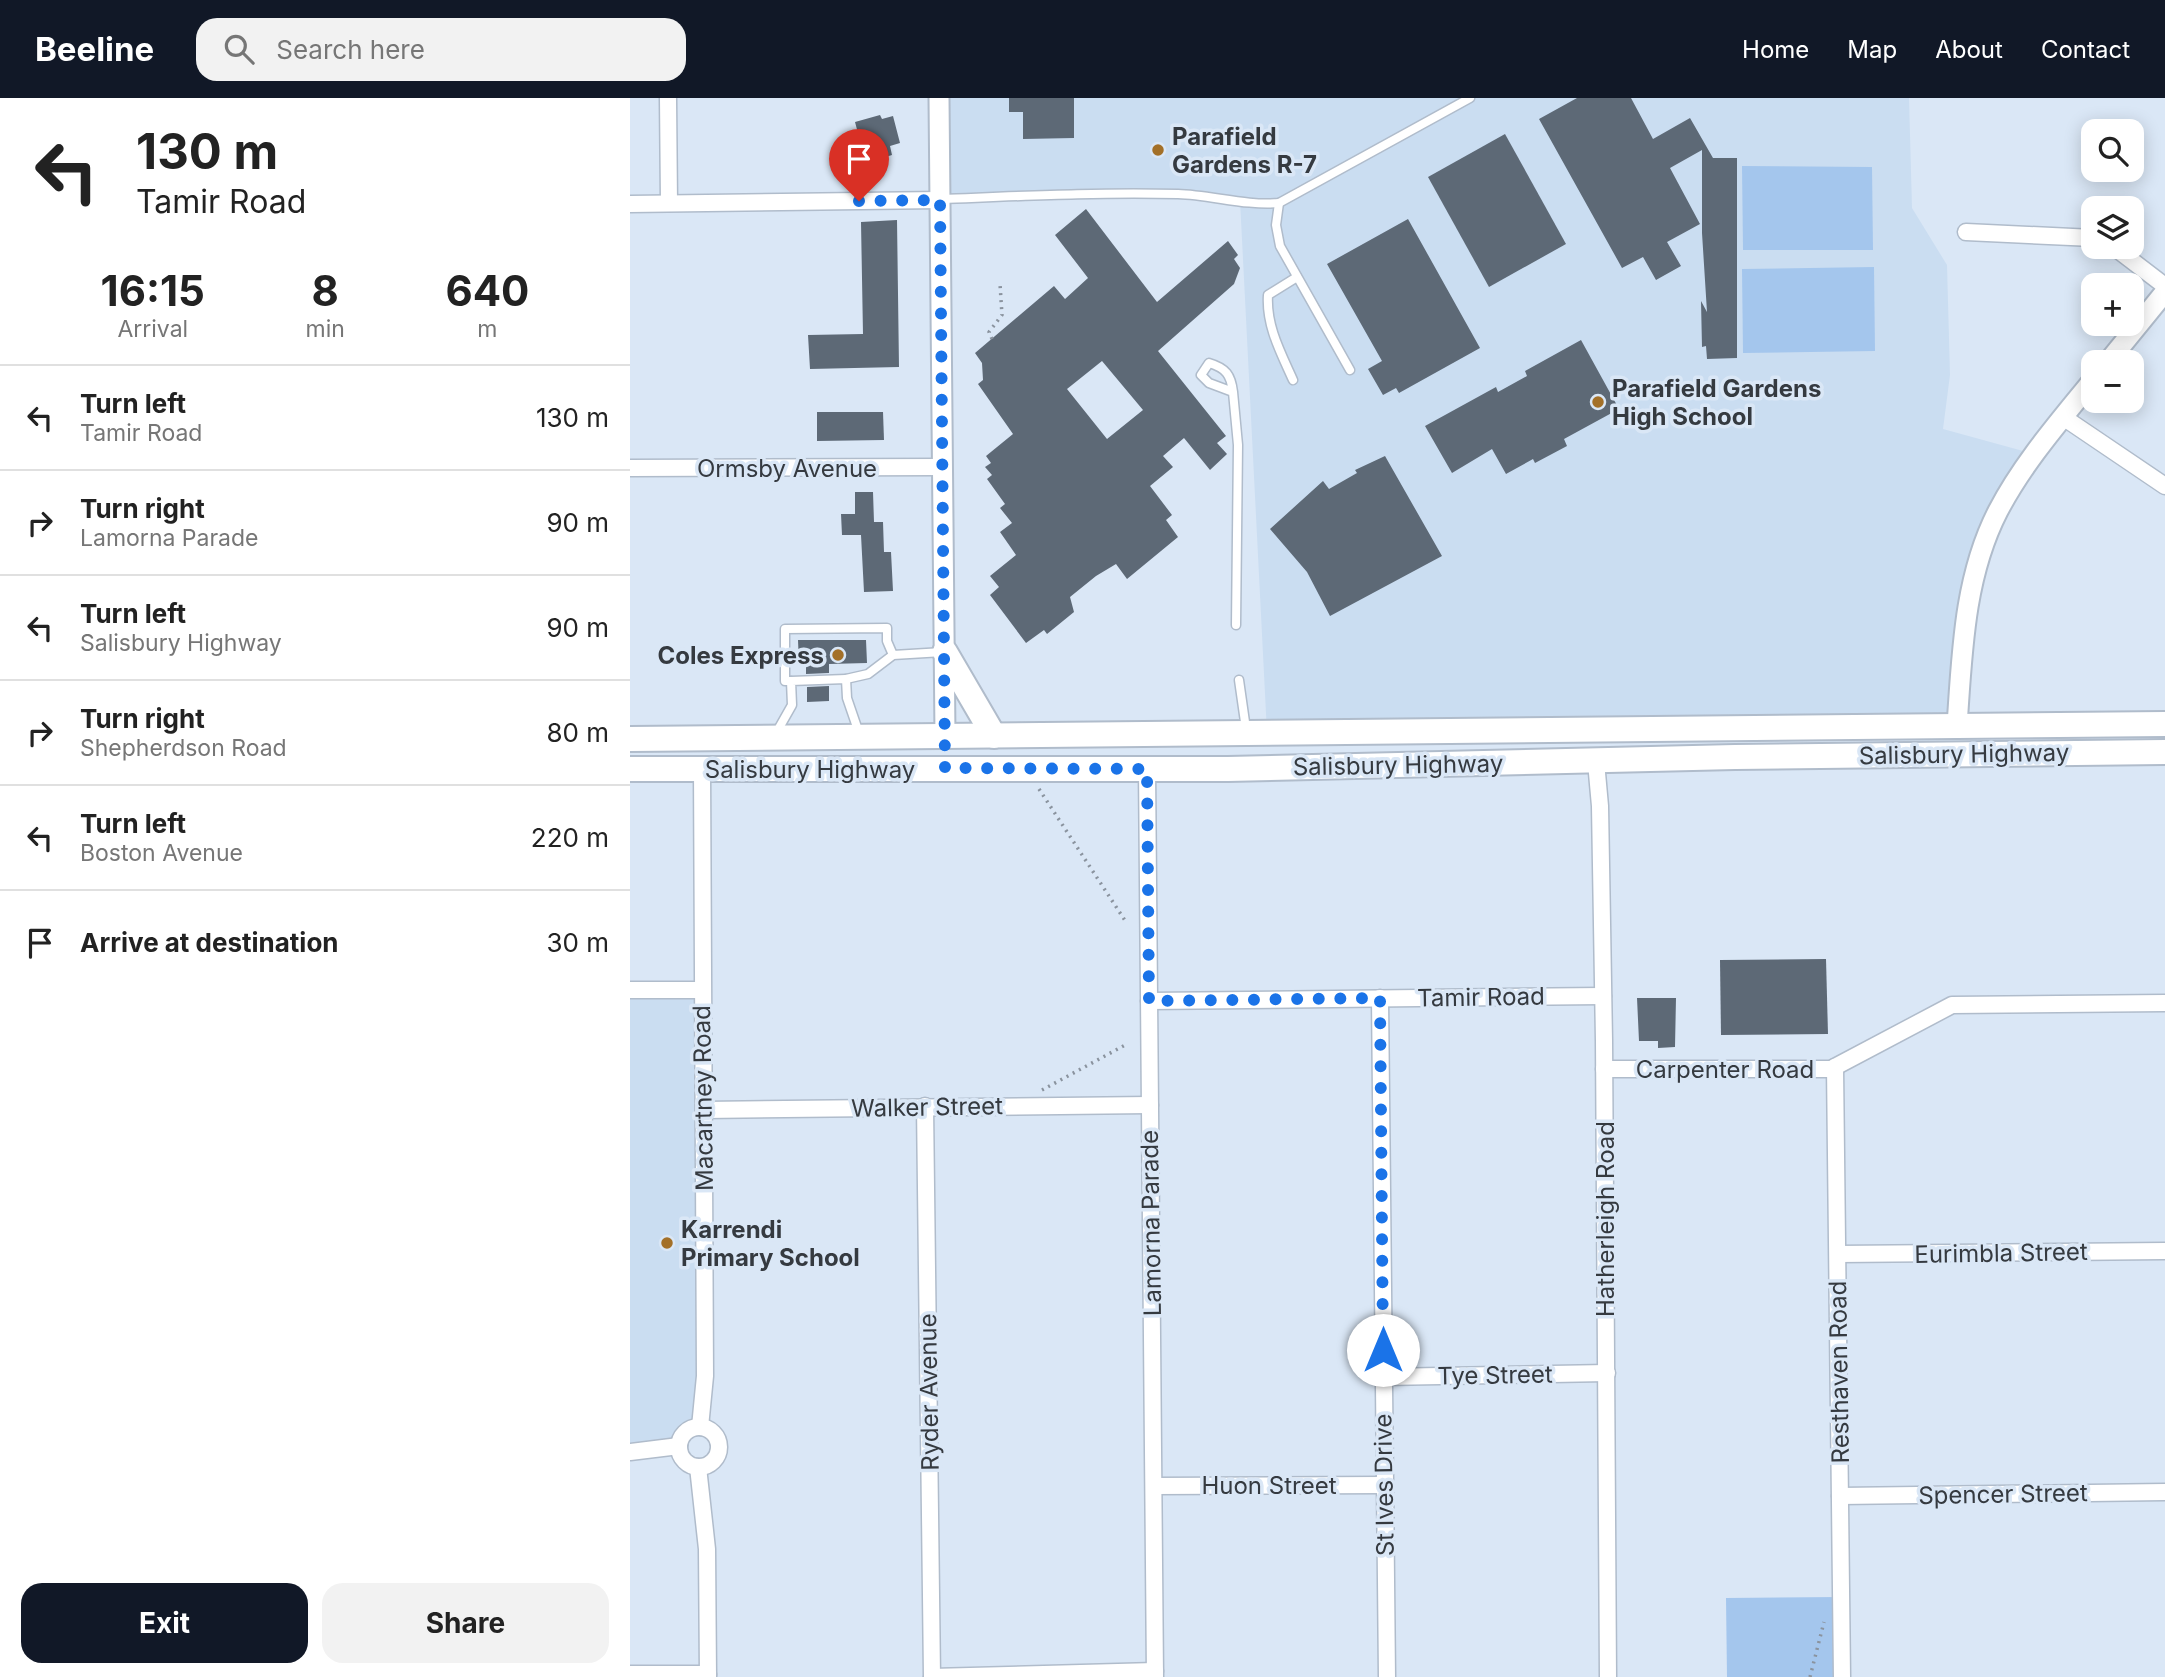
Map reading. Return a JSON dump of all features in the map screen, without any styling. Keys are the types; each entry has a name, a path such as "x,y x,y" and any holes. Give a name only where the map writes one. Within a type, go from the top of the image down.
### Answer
{"main road":[{"path":"945,652 994,736"},
{"name":"Salisbury Highway","path":"630,739 832,737 858,732 945,729 994,736 2165,724"},
{"path":"1957,726 1958,755"},
{"path":"945,729 945,768"},
{"path":"1595,729 1596,762"},
{"path":"701,738 702,769"},
{"name":"Salisbury Highway","path":"630,769 1147,769 2165,752"}],"street":[{"path":"668,98 669,203"},
{"path":"939,98 945,729"},
{"path":"630,204 940,200"},
{"path":"1966,232 2081,237"},
{"path":"2129,259 2165,286"},
{"path":"2118,350 2165,292"},
{"path":"1957,726 1967,605 1986,541 2011,489 2081,395"},
{"path":"2063,417 2165,485"},
{"name":"Ormsby Avenue","path":"630,468 943,467"},
{"name":"Hatherleigh Road","path":"1596,762 1600,806 1604,1069 1608,1677"},
{"name":"Macartney Road","path":"700,1427 705,1376 702,769"},
{"name":"Lamorna Parade","path":"1147,769 1155,1674"},
{"path":"630,990 702,990"},
{"name":"Tamir Road","path":"1149,1001 1603,996"},
{"name":"St Ives Drive","path":"1380,998 1387,1677"},
{"name":"Carpenter Road","path":"1604,1069 1835,1067 1952,1005 2165,1003"},
{"name":"Resthaven Road","path":"1835,1067 1842,1677"},
{"name":"Walker Street","path":"704,1110 1150,1105"},
{"name":"Ryder Avenue","path":"925,1106 932,1677"},
{"name":"Eurimbla Street","path":"1838,1254 2165,1251"},
{"name":"Tye Street","path":"1383,1377 1606,1373"},
{"path":"700,1427 713,1432 719,1451 712,1463 698,1467 683,1458 679,1446 686,1433 700,1427"},
{"path":"630,1451 679,1446"},
{"path":"630,1674 708,1675 707,1549 698,1467"},
{"name":"Huon Street","path":"1154,1486 1384,1485"},
{"name":"Spencer Street","path":"1840,1496 2165,1492"},
{"path":"932,1677 1155,1674"}],"lane":[{"path":"940,200 1096,191 1204,195 1265,205 1279,203 1470,98"},
{"path":"1279,203 1276,225 1280,246 1350,370"},
{"path":"1293,380 1273,335 1268,295 1297,277"},
{"path":"1233,392 1238,445 1236,625"},
{"path":"893,654 887,641 887,628 785,629 785,681 845,679 868,674 893,654 945,652"},
{"path":"845,679 847,698 858,732"},
{"path":"1238,680 1246,733"},
{"path":"773,737 792,705 791,681"}],"path":[{"path":"992,339 989,332 1002,315 1000,284"},
{"path":"1039,789 1126,922"},
{"path":"1040,1091 1127,1044"},
{"path":"1810,1677 1826,1613"}],"shaded area":[{"name":"Parafield Gardens High School","path":"939,98 1909,98 1912,208 1947,265 1950,375 1943,429 2034,454 1986,541 1957,726 1267,733 1240,200 1204,195 940,200"},
{"path":"1742,166 1872,167 1873,250 1743,250"},
{"path":"1874,267 1875,351 1743,353 1742,269"},
{"name":"Karrendi Primary School","path":"630,990 702,990 700,1427 692,1428 681,1439 630,1451"},
{"path":"1841,1597 1842,1677 1727,1677 1726,1598"}],"building":[{"path":"1009,98 1074,98 1074,138 1023,139 1023,112 1009,112"},
{"path":"1577,98 1631,98 1653,139 1690,118 1713,158 1737,158 1737,358 1707,359 1706,346 1702,347 1701,301 1707,312 1702,233 1702,150 1670,168 1700,224 1667,242 1681,266 1656,280 1643,257 1622,268 1539,119"},
{"path":"880,115 882,119 893,116 900,143 890,146 892,155 866,163 855,122"},
{"path":"1505,134 1566,244 1489,287 1428,177"},
{"path":"1086,209 1157,302 1228,241 1238,255 1234,259 1240,268 1234,284 1158,351 1226,436 1217,443 1227,454 1210,470 1184,438 1163,456 1173,467 1150,486 1172,515 1166,520 1178,537 1127,579 1116,564 1096,576 1070,597 1074,612 1047,634 1044,630 1026,643 990,595 999,587 990,576 1016,555 1000,532 1012,523 1000,508 1005,504 987,479 992,475 985,467 991,463 986,456 1013,434 978,384 983,380 982,363 975,353 1054,286 1065,299 1088,278 1055,235","holes":["1102,361 1143,410 1107,439 1067,389"]},
{"path":"1408,219 1480,348 1399,393 1396,388 1383,395 1368,369 1382,361 1327,264"},
{"path":"897,220 899,367 810,369 808,335 863,334 861,222"},
{"path":"1581,340 1619,409 1564,439 1567,446 1535,463 1533,459 1506,474 1492,449 1452,473 1425,426 1496,387 1498,392 1527,376 1525,371"},
{"path":"817,412 883,412 884,440 817,441"},
{"path":"1385,456 1442,556 1330,616 1307,572 1270,529 1323,481 1329,489 1357,473 1355,470"},
{"path":"855,492 873,492 874,522 883,522 884,552 891,552 893,591 864,592 861,535 842,535 841,514 855,514"},
{"path":"798,640 866,640 867,663 829,664 829,673 806,674 806,665 799,665"},
{"path":"829,686 829,701 807,702 807,687"},
{"path":"1826,959 1828,1034 1721,1035 1720,960"},
{"path":"1637,998 1676,998 1675,1047 1658,1048 1658,1041 1639,1041"}],"place":[{"name":"Parafield Gardens R-7","path":"1158,150"},
{"name":"Parafield Gardens High School","path":"1598,402"},
{"name":"Coles Express","path":"838,655"},
{"name":"Karrendi Primary School","path":"667,1243"}],"route":[{"path":"859,201 940,200 945,768 1147,769 1149,1001 1380,998 1383,1350"}]}
